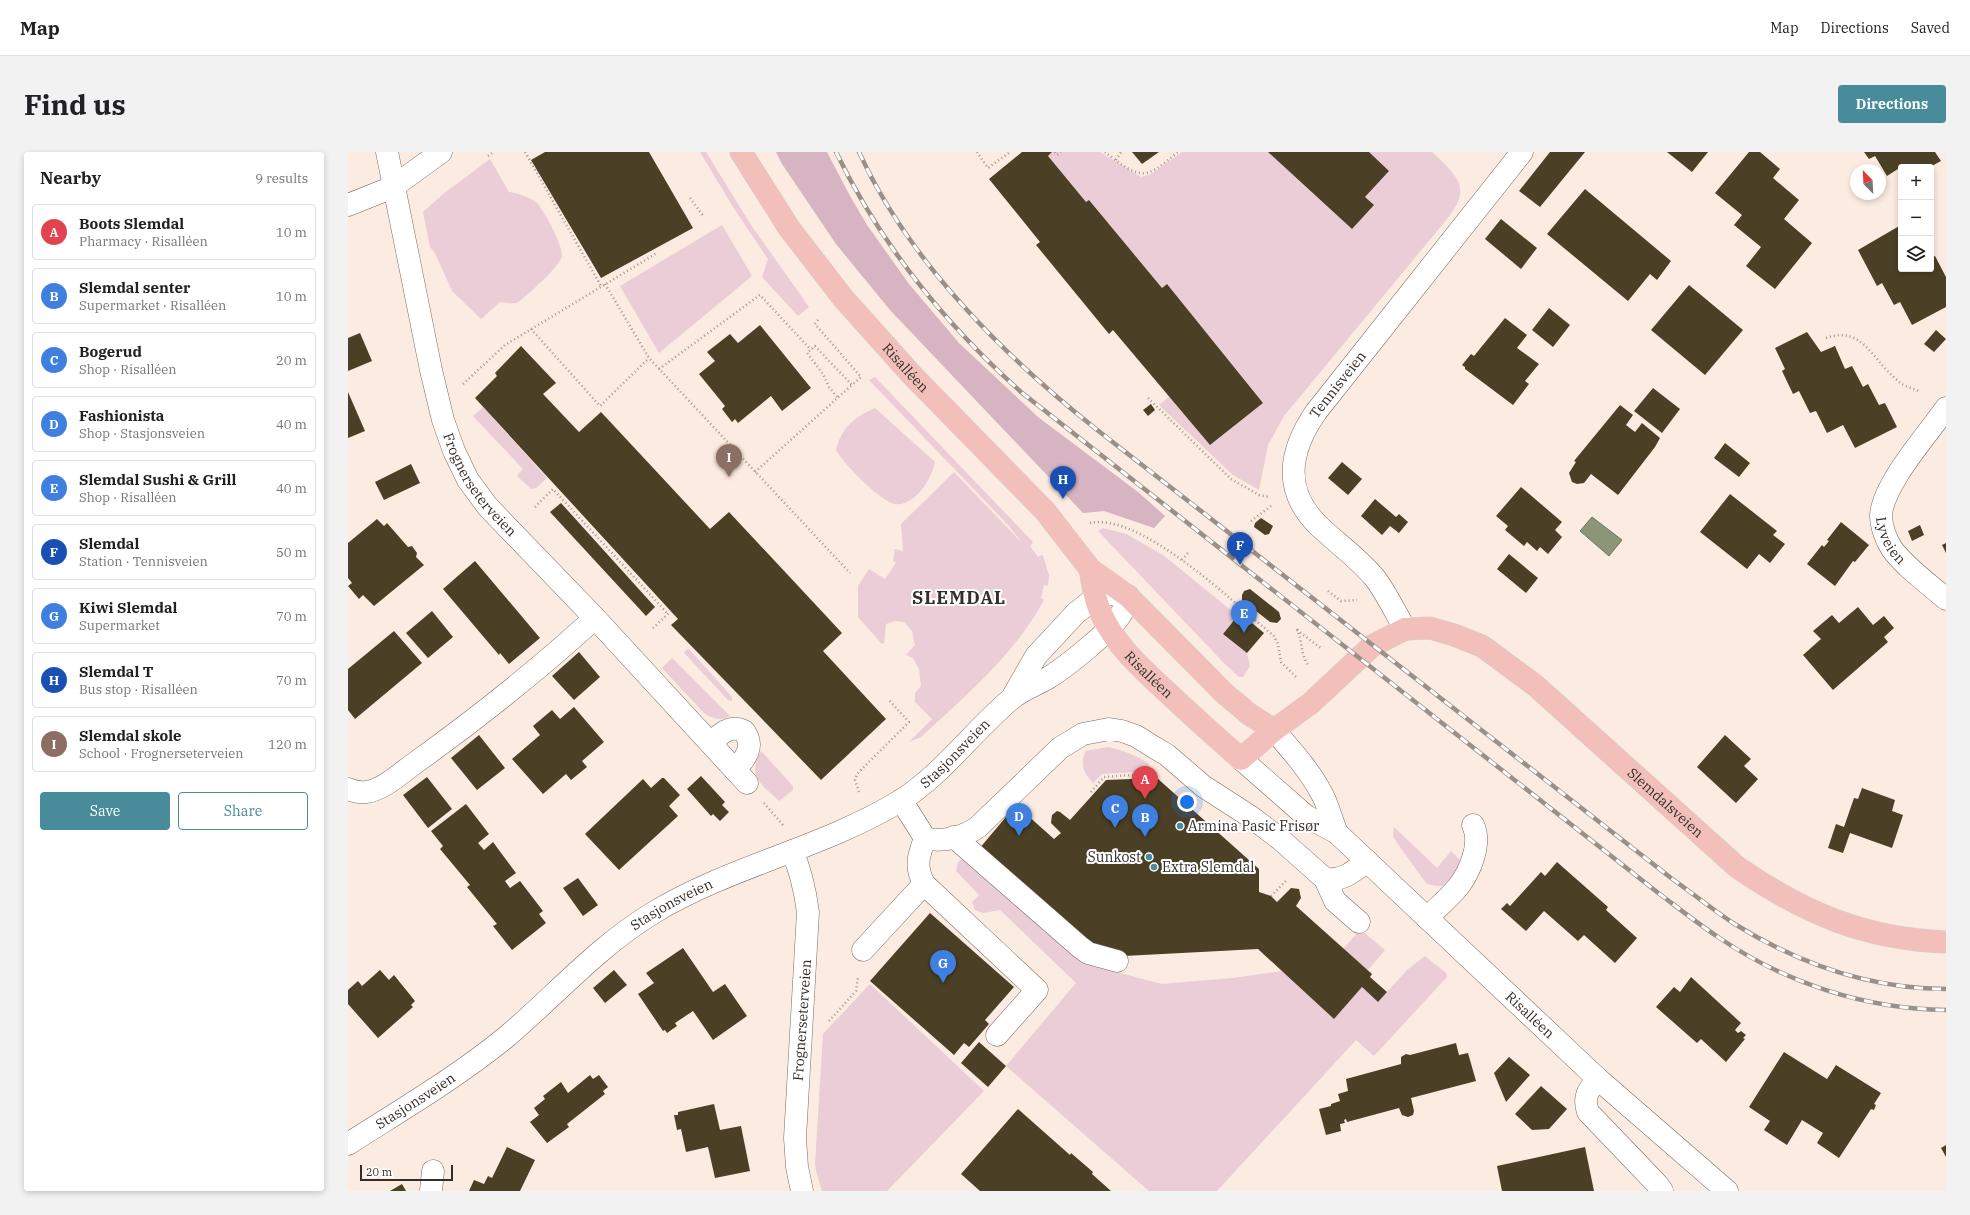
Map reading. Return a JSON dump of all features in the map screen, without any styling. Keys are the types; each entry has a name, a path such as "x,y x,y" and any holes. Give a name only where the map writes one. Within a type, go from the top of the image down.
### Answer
{"main road":[{"name":"Risalléen","path":"741,152 789,228 843,298 917,380 1045,511 1090,568 1128,596 1224,693 1249,714 1274,730"},
{"name":"Risalléen","path":"1090,568 1095,598 1109,628 1128,654 1241,759"},
{"name":"Slemdalsveien","path":"1405,629 1430,628 1454,635 1482,646 1557,704 1737,867 1770,890 1810,911 1838,923 1865,931 1923,942 1946,942"},
{"path":"1241,759 1274,730 1311,703 1372,646 1405,629"}],"street":[{"name":"Frognerseterveien","path":"387,152 431,370 443,420 454,451 468,480 488,507 596,618 741,776 742,761 749,749 750,742 744,731 738,729 728,729 711,743"},
{"path":"348,205 394,187 441,152"},
{"name":"Tennisveien","path":"1405,629 1375,578 1319,526 1306,510 1297,492 1294,474 1296,451 1305,428 1316,412 1522,152"},
{"name":"Lyveien","path":"1946,408 1893,482 1885,498 1881,515 1884,531 1891,547 1902,561 1946,599"},
{"name":"Stasjonsveien","path":"348,1144 497,1044 528,1018 604,948 653,913 708,886 870,817 901,800 937,772 1012,698 1050,676 1076,657 1109,628 1121,614 1128,596 1109,594 1095,598 1076,613 1036,656 1012,698"},
{"path":"348,788 354,792 366,792 388,782 431,751 521,681 596,618"},
{"path":"901,800 925,838 932,840 954,837 968,833 978,827 1070,740 1082,734 1109,729 1122,731 1136,736 1166,755 1203,786 1280,839 1325,879 1335,901 1359,922"},
{"name":"Risalléen","path":"1274,730 1301,762 1317,785 1324,798 1337,833"},
{"name":"Risalléen","path":"1241,759 1306,816 1337,833 1598,1079 1727,1191"},
{"path":"1427,918 1464,879 1478,839 1473,825"},
{"path":"954,837 1080,947 1088,953 1118,960"},
{"path":"925,838 919,853 917,871 924,884 1037,990 997,1035"},
{"name":"Frognerseterveien","path":"792,850 800,869 808,912 795,1138 797,1167 802,1191"},
{"path":"1325,879 1333,880 1347,876 1367,862"},
{"path":"863,950 924,884"},
{"path":"1598,1079 1588,1091 1586,1105 1588,1112 1662,1191"}],"path":[{"path":"488,156 494,152"},
{"path":"525,152 602,286"},
{"path":"977,152 988,168 1010,152"},
{"path":"1055,152 1057,155 1061,152"},
{"path":"1105,152 1141,174 1150,172 1174,153 1178,152"},
{"path":"1116,160 1121,152"},
{"path":"690,198 704,217"},
{"path":"466,382 505,345 657,254"},
{"path":"605,284 649,358 850,573"},
{"path":"659,369 760,295 811,350"},
{"path":"755,472 861,377 815,324 818,320"},
{"path":"531,329 600,406 649,358"},
{"path":"1826,338 1836,334 1857,338 1897,380 1919,391"},
{"path":"838,398 829,386 824,374 807,353 815,346 852,385"},
{"path":"1148,398 1231,479 1259,495 1269,497"},
{"path":"535,507 553,489 668,614"},
{"path":"1251,521 1271,506"},
{"path":"1085,524 1100,521 1126,528 1153,540 1182,560 1274,636 1278,644 1281,662 1297,678"},
{"path":"1182,560 1188,553"},
{"path":"1328,591 1341,601 1357,600"},
{"path":"653,628 671,611"},
{"path":"1309,666 1303,659 1303,644 1297,629 1322,649"},
{"path":"859,793 855,780 857,774 909,722 888,699"},
{"path":"1091,792 1104,777 1150,774"},
{"path":"828,1023 856,991 863,950"}],"shaded area":[{"path":"700,152 706,152 751,225 809,307 798,316 762,277 768,259 733,207"},
{"path":"776,152 827,152 867,225 909,284 959,343 1038,417 1138,492 1165,516 1154,528 1104,511 1083,513 890,310 836,244 782,164"},
{"path":"1052,152 1100,152 1141,177 1151,174 1182,152 1268,152 1352,229 1374,205 1365,197 1389,171 1369,152 1432,152 1453,173 1457,179 1460,192 1457,204 1447,219 1284,416 1268,445 1259,490 1233,475 1159,405 1170,396 1210,445 1263,403 1167,284 1162,288 1089,200 1086,202 1048,156"},
{"path":"490,159 509,192 529,198 535,201 538,205 547,218 556,236 562,256 550,273 522,299 514,303 500,302 481,319 452,291 435,253 430,247 423,212 442,195"},
{"path":"722,225 752,276 659,353 620,286"},
{"path":"875,377 1033,542 1030,546 1038,557 1043,556 1049,575 1048,586 1044,585 1041,598 1044,600 1032,620 1004,656 972,689 921,737 909,742 932,719 915,702 915,693 921,686 919,669 913,658 906,655 915,645 912,631 904,622 895,621 886,624 884,643 882,644 858,617 858,586 869,569 885,579 896,563 893,561 895,552 894,549 903,551 901,524 954,472 1022,543 1010,527 869,380"},
{"path":"483,407 547,478 536,488 531,489 517,476 523,469 473,416"},
{"path":"875,408 935,462 930,476 921,490 916,496 902,504 889,502 881,497 854,472 836,450 841,435 845,429 855,419"},
{"path":"1592,517 1622,540 1609,556 1580,531"},
{"path":"1103,528 1126,534 1163,555 1238,616 1223,634 1247,653 1250,666 1243,677 1239,677 1224,663 1098,531"},
{"path":"689,649 732,697 732,701 728,700 684,653"},
{"path":"672,658 730,716 717,719 704,713 662,668"},
{"path":"1108,747 1124,751 1143,760 1148,763 1150,771 1102,774 1093,783 1087,776 1083,764 1086,751"},
{"path":"761,751 793,786 793,790 779,801 762,784 756,774 755,768"},
{"path":"1394,827 1437,868 1451,851 1461,861 1462,866 1451,880 1443,885 1439,886 1426,883 1393,837"},
{"path":"964,857 1093,963 1120,973 1162,984 1232,978 1283,971 1334,1019 1362,987 1378,1002 1407,970 1425,956 1446,973 1447,977 1374,1056 1356,1040 1217,1191 1149,1191 1006,1066 1076,983 1000,910 983,913 975,910 972,902 979,895 956,871 958,862"},
{"path":"1359,931 1363,932 1385,950 1368,970 1343,949"},
{"path":"870,984 984,1091 887,1191 822,1191 815,1164 823,1034"}],"building":[{"path":"545,152 649,152 693,228 601,278 531,160"},
{"path":"1022,152 1052,152 1048,156 1086,202 1089,200 1162,288 1167,284 1263,403 1210,445 1113,330 1109,334 1036,245 1040,242 989,179"},
{"path":"1132,152 1159,152 1142,164"},
{"path":"1268,152 1369,152 1389,171 1365,197 1374,205 1352,229"},
{"path":"1550,152 1585,152 1540,207 1519,191"},
{"path":"1667,152 1708,152 1692,172"},
{"path":"1749,152 1760,152 1780,169 1773,178 1799,200 1784,219 1812,243 1775,289 1746,266 1761,247 1734,225 1742,215 1715,193"},
{"path":"1864,152 1935,152 1941,161 1934,165 1898,164 1898,169 1887,176 1886,164 1880,164 1875,156 1869,159"},
{"path":"1585,189 1671,261 1657,280 1650,274 1628,301 1547,234"},
{"path":"1501,219 1537,248 1521,269 1485,239"},
{"path":"1898,227 1898,272 1934,272 1935,256 1946,277 1946,307 1912,325 1900,302 1894,305 1882,283 1877,286 1858,250"},
{"path":"1689,285 1743,330 1705,375 1651,330"},
{"path":"1549,308 1570,325 1553,347 1532,330"},
{"path":"1505,318 1527,335 1517,348 1539,364 1525,381 1529,384 1513,405 1465,369 1462,365 1471,354 1474,356"},
{"path":"760,325 811,388 782,411 771,396 738,423 735,419 732,422 722,409 725,406 699,374 715,361 707,352 730,334 738,343"},
{"path":"1936,330 1946,339 1934,352 1924,344"},
{"path":"1807,332 1821,352 1835,346 1845,369 1852,366 1863,387 1868,384 1879,405 1885,403 1897,427 1855,448 1843,425 1827,433 1816,411 1810,413 1799,391 1793,394 1782,371 1785,369 1775,348"},
{"path":"360,333 372,361 348,371 348,338"},
{"path":"521,346 556,383 543,394 579,432 601,412 710,529 729,512 842,633 823,651 886,719 821,780 671,625 678,619 475,398 497,376 495,373"},
{"path":"1653,388 1680,409 1662,433 1634,411"},
{"path":"348,392 365,431 348,438"},
{"path":"1151,404 1155,410 1148,416 1143,410"},
{"path":"1620,405 1633,415 1626,425 1635,432 1642,423 1660,438 1655,447 1618,495 1591,474 1584,483 1577,484 1572,482 1569,473 1576,462 1574,461"},
{"path":"1725,443 1750,463 1739,477 1714,458"},
{"path":"1342,462 1362,479 1348,495 1328,478"},
{"path":"411,464 420,483 384,500 375,482"},
{"path":"1521,487 1562,522 1555,530 1562,537 1548,554 1540,547 1537,551 1527,542 1524,546 1505,530 1508,526 1496,516"},
{"path":"1730,494 1777,531 1773,535 1785,544 1770,563 1759,554 1747,569 1700,532"},
{"path":"1375,499 1396,517 1399,514 1408,522 1399,533 1390,526 1382,535 1361,516"},
{"path":"561,503 655,607 646,616 550,512"},
{"path":"1261,518 1273,526 1269,534 1265,535 1254,527 1255,523"},
{"path":"377,519 384,526 387,523 408,547 412,546 417,553 416,557 424,565 374,606 363,595 359,599 348,586 352,583 348,578 348,543"},
{"path":"1841,522 1869,545 1855,562 1853,561 1835,586 1807,564 1822,545 1824,547 1829,541 1827,540"},
{"path":"1920,525 1924,535 1912,541 1908,531"},
{"path":"1946,543 1946,553 1942,545"},
{"path":"1509,554 1538,578 1526,593 1497,569"},
{"path":"475,561 540,638 509,664 500,653 499,655 443,589"},
{"path":"1250,589 1279,612 1281,619 1277,623 1270,622 1242,600 1244,591"},
{"path":"1858,607 1873,625 1884,616 1894,628 1884,637 1888,642 1833,690 1803,655 1821,639 1813,631 1832,615 1839,623"},
{"path":"432,611 453,637 428,658 406,633"},
{"path":"1240,613 1264,633 1247,653 1223,634"},
{"path":"394,631 422,663 355,719 348,710 348,669"},
{"path":"579,652 600,677 574,700 552,676"},
{"path":"574,707 604,742 582,761 587,767 571,780 566,774 543,794 512,759 540,735 533,726 552,710 560,719"},
{"path":"479,735 505,768 477,790 451,758"},
{"path":"1725,735 1751,759 1744,766 1758,779 1736,803 1697,767"},
{"path":"701,776 725,802 722,805 729,812 720,821 713,814 711,816 687,789"},
{"path":"427,777 452,809 428,828 403,795"},
{"path":"662,778 664,778 680,795 669,806 678,816 619,870 585,834 643,779 651,788"},
{"path":"1157,778 1259,869 1259,892 1271,896 1277,902 1291,888 1299,889 1301,898 1296,906 1372,974 1370,977 1387,992 1378,1002 1362,987 1334,1019 1258,949 1124,956 1078,938 979,849 1016,805 1054,839 1061,833 1051,823 1052,815 1057,811 1070,820 1106,780"},
{"path":"1862,788 1895,800 1892,811 1903,815 1892,848 1850,833 1843,853 1828,848 1836,824 1844,827 1854,798 1858,799"},
{"path":"466,804 489,834 478,843 484,850 493,842 516,873 505,881 510,888 520,881 543,911 539,914 546,923 512,950 493,926 497,924 467,887 470,885 440,849 443,846 431,831"},
{"path":"1557,862 1608,907 1606,910 1637,938 1615,963 1584,935 1578,941 1544,911 1526,931 1501,909 1507,903 1510,906 1541,872 1545,876"},
{"path":"578,878 598,905 583,916 563,888"},
{"path":"930,913 1014,987 985,1020 989,1024 969,1047 964,1043 954,1055 870,981"},
{"path":"683,948 713,992 725,984 747,1016 713,1040 693,1011 675,1023 677,1026 667,1033 665,1030 663,1031 638,994 654,983 646,973"},
{"path":"380,970 389,980 394,975 415,1001 411,1005 413,1007 378,1038 348,1004 348,990 358,981 362,986"},
{"path":"614,970 627,985 605,1003 593,988"},
{"path":"1691,977 1741,1023 1735,1030 1738,1033 1741,1031 1746,1035 1743,1038 1745,1039 1726,1062 1701,1039 1697,1043 1656,1007 1674,987 1680,992"},
{"path":"979,1042 1006,1066 988,1087 961,1063"},
{"path":"1456,1043 1459,1055 1468,1053 1476,1081 1411,1098 1414,1111 1413,1115 1408,1117 1402,1115 1399,1108 1347,1122 1346,1119 1344,1120 1345,1123 1340,1124 1341,1131 1326,1135 1319,1109 1331,1106 1331,1104 1340,1101 1338,1094 1348,1091 1346,1079 1401,1064 1401,1057 1406,1054 1410,1055"},
{"path":"1784,1052 1827,1079 1836,1065 1881,1093 1874,1104 1876,1105 1874,1110 1871,1109 1839,1158 1817,1143 1823,1133 1802,1120 1787,1145 1764,1130 1770,1121 1749,1107"},
{"path":"1509,1057 1530,1075 1506,1102 1494,1073"},
{"path":"590,1075 593,1079 599,1075 608,1087 603,1091 605,1094 567,1124 569,1127 547,1143 530,1122 539,1115 534,1108 545,1099 543,1096 561,1082 568,1093"},
{"path":"1541,1086 1567,1109 1549,1129 1532,1130 1515,1114"},
{"path":"714,1104 720,1130 741,1126 750,1171 715,1178 708,1147 686,1152 681,1129 677,1130 674,1115 678,1115 678,1112"},
{"path":"1018,1109 1070,1155 1071,1153 1093,1172 1092,1174 1111,1191 980,1191 961,1174"},
{"path":"1946,1145 1946,1157 1941,1148"},
{"path":"507,1147 535,1160 520,1191 469,1191 474,1180 484,1184 488,1176 492,1178"},
{"path":"1585,1147 1594,1191 1502,1191 1497,1166"},
{"path":"402,1184 406,1191 390,1191"}],"railway":[{"path":"836,152 873,219 916,281 966,338 1021,392 1657,892 1710,932 1770,968 1798,980 1856,999 1886,1005 1946,1010"},
{"path":"859,152 880,192 904,231 931,268 961,304 993,338 1027,370 1096,429 1671,878 1733,923 1757,937 1808,961 1862,979 1918,988 1946,989"}],"place":[{"name":"Slemdal skole","path":"729,477"},
{"name":"Slemdal T","path":"1063,499"},
{"name":"Slemdal","path":"1240,565"},
{"name":"Slemdal Sushi & Grill","path":"1244,633"},
{"name":"Boots Slemdal","path":"1145,799"},
{"name":"Armina Pasic Frisør","path":"1180,826"},
{"name":"Bogerud","path":"1115,828"},
{"name":"Fashionista","path":"1019,836"},
{"name":"Slemdal senter","path":"1145,837"},
{"name":"Sunkost","path":"1149,857"},
{"name":"Extra Slemdal","path":"1154,867"},
{"name":"Kiwi Slemdal","path":"943,983"}],"district":[{"name":"SLEMDAL","path":"959,597"}]}
